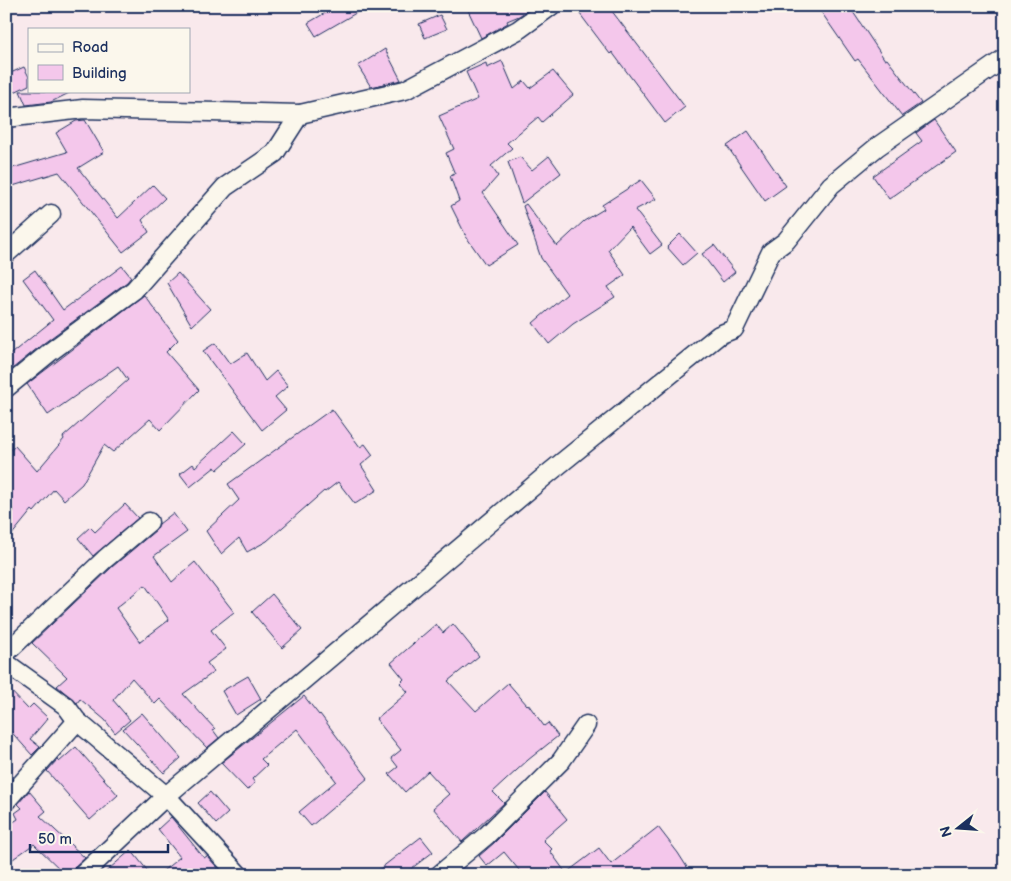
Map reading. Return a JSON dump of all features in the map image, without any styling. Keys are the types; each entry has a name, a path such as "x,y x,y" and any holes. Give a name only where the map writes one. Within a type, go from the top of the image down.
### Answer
{"street":[{"path":"6,118 83,109 300,114 405,90 518,30 551,6"},
{"path":"82,875 166,796 544,477 719,335 734,329 771,252 786,241 831,185 877,147 1005,58"},
{"path":"6,388 50,352 134,290 225,187 275,153 300,114"},
{"path":"6,254 51,214"},
{"path":"6,653 106,559 149,522"},
{"path":"6,663 66,706 77,721 166,796 239,875"},
{"path":"6,801 77,721"},
{"path":"439,875 487,835 561,761 586,725"}],"building":[{"path":"337,6 368,6 316,36 308,23"},
{"path":"466,6 533,6 481,38"},
{"path":"574,6 608,6 685,107 665,123 612,52 610,54"},
{"path":"817,6 849,6 885,60 887,59 921,103 902,116 858,59 855,61"},
{"path":"440,15 447,29 425,38 419,24"},
{"path":"385,49 401,80 371,87 358,66"},
{"path":"502,61 514,89 524,81 530,88 553,71 573,95 542,122 538,117 507,143 512,148 491,166 498,176 483,193 518,245 486,265 467,238 451,206 459,201 450,176 455,174 446,153 454,149 439,116 478,99 466,72 486,63 487,68"},
{"path":"24,67 28,75 28,85 6,96 6,75"},
{"path":"20,91 71,92 51,102 26,105"},
{"path":"85,120 104,152 78,168 118,218 153,185 165,198 142,220 149,232 123,252 59,172 6,188 6,170 67,152 56,133 76,121"},
{"path":"934,120 956,152 889,199 873,176 922,141 916,133"},
{"path":"748,131 786,186 765,201 727,146"},
{"path":"549,156 561,173 522,203 508,162 520,157 532,170"},
{"path":"641,180 656,199 635,210 662,245 650,254 630,227 608,250 625,275 608,287 615,297 573,324 549,344 533,323 567,294 541,258 523,206 526,204 557,246 584,221 604,209 602,205"},
{"path":"680,234 697,253 683,265 667,247"},
{"path":"714,245 735,272 723,282 702,254"},
{"path":"122,266 131,277 127,282 12,369 7,357 53,320 23,279 35,270 63,310"},
{"path":"178,273 210,309 192,326 167,283"},
{"path":"144,295 178,340 166,352 199,390 160,430 150,419 113,452 104,445 82,484 64,500 54,489 34,512 32,510 6,542 6,520 14,511 6,502 6,454 15,446 37,471 64,439 63,437 128,380 118,366 48,415 27,384"},
{"path":"215,343 230,364 247,353 265,381 276,371 288,386 275,397 286,410 262,430 203,351"},
{"path":"332,409 360,447 365,444 373,455 361,465 377,490 355,504 338,482 324,491 267,541 247,552 239,538 221,554 206,531 239,500 228,484"},
{"path":"234,431 246,444 217,470 215,467 190,487 180,474 193,464 195,467"},
{"path":"125,504 138,518 93,556 78,538 90,527 95,532"},
{"path":"173,513 187,532 154,556 172,582 195,562 234,612 211,630 226,649 207,663 214,672 183,694 215,729 213,730 219,738 207,748 160,699 155,704 132,678 113,700 130,720 115,733 105,720 80,699 77,703 57,686 67,677 32,643 112,567 156,530 159,524","holes":["145,585 169,620 140,642 116,608"]},
{"path":"272,594 302,630 282,648 252,612"},
{"path":"436,624 443,633 453,624 479,656 448,681 476,711 508,683 528,704 544,726 548,723 558,736 493,792 504,803 462,842 433,808 449,794 428,771 405,792 389,774 398,767 391,758 401,750 376,719 408,692 400,683 404,679 391,663"},
{"path":"248,676 261,699 236,715 222,691"},
{"path":"6,686 28,709 33,704 48,718 30,739 40,747 32,755 6,726"},
{"path":"304,696 320,714 368,778 311,826 299,812 336,781 297,729 261,759 267,765 252,779 255,783 247,790 221,763"},
{"path":"142,713 181,758 164,773 123,729"},
{"path":"76,747 118,795 90,820 47,771 57,760 59,762"},
{"path":"29,791 46,811 40,816 85,858 74,868 72,875 66,875 34,844 6,864 6,827 18,819 15,813 22,808 18,804"},
{"path":"210,792 228,813 216,824 198,803"},
{"path":"545,792 567,819 543,840 552,849 550,851 566,873 599,848 611,864 658,827 692,875 523,875 504,852 487,866 479,856"},
{"path":"171,817 204,858 207,856 216,866 221,875 158,875 180,857 158,829"},
{"path":"421,837 433,852 403,875 372,875"},
{"path":"131,850 151,875 102,875"}]}
